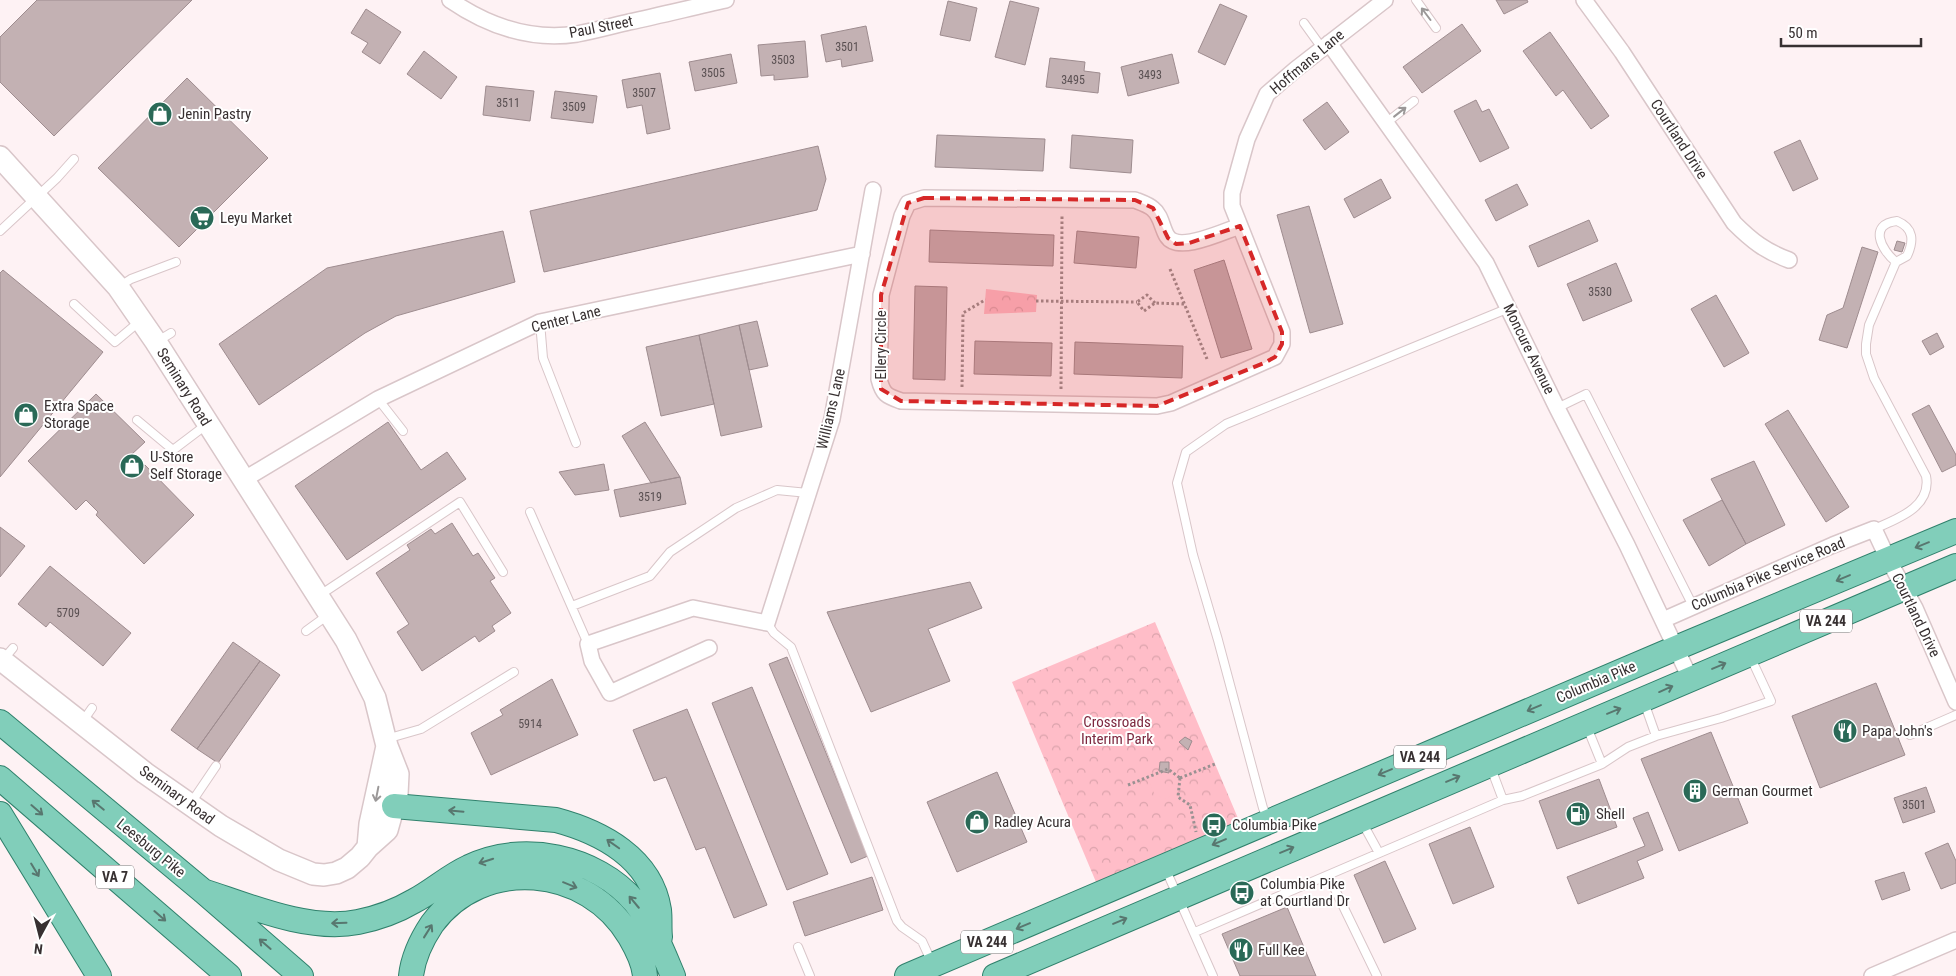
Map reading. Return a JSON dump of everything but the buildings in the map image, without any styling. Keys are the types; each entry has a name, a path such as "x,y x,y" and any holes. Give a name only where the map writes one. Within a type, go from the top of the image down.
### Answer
{"main road":[{"name":"Columbia Pike","path":"907,976 1676,648 1956,531"},
{"name":"VA 244","path":"995,976 1178,896 1956,566"},
{"name":"Leesburg Pike","path":"0,722 302,976"},
{"name":"VA 7","path":"0,778 229,976"},
{"path":"394,806 556,820 579,826 601,836 625,853 641,869 652,888 658,909 660,946"},
{"path":"0,814 100,976"},
{"path":"203,891 274,914 305,921 329,924 356,922 392,912 416,900 446,879 470,866 514,855 549,856 575,862 602,875 622,890 649,922 673,976"},
{"path":"411,976 418,949 427,932 440,914 456,899 474,889 496,881 518,877 557,880 593,896 625,928 636,946 646,976"}],"street":[{"name":"Paul Street","path":"450,0 471,14 494,25 522,33 549,36 576,34 726,0"},
{"name":"Hoffmans Lane","path":"1247,139 1267,94 1384,0"},
{"name":"Courtland Drive","path":"1584,0 1622,52 1734,223 1750,240 1768,252 1789,260"},
{"name":"Moncure Avenue","path":"1325,46 1386,123 1486,263 1627,545 1690,678"},
{"name":"Ellery Circle","path":"1240,226 1189,243 1176,244 1168,238 1153,208 1135,200 924,198 908,203 902,216 881,294 880,379 882,389 888,396 901,401 1157,406 1171,403 1275,357 1282,344 1282,332 1240,226 1232,206 1232,193 1247,139"},
{"name":"Seminary Road","path":"0,157 118,287 141,321 164,338 208,424 346,640 375,698 387,743 398,774 398,788 386,830 360,857 347,868 336,873 313,874 279,860 221,826 145,773 87,716 5,656"},
{"name":"Williams Lane","path":"767,622 832,419 873,190"},
{"name":"Center Lane","path":"243,480 378,399 540,322 862,254"},
{"name":"Courtland Drive","path":"1874,529 1915,608 1956,702"},
{"name":"Columbia Pike Service Road","path":"1663,620 1833,545 1874,529"},
{"path":"709,648 610,693 592,662 588,644 693,608 767,622"},
{"name":"Seminary Road","path":"368,847 370,824 387,743"},
{"path":"1880,974 1956,940"}],"lane":[{"path":"1416,0 1436,28"},
{"path":"1304,23 1325,46"},
{"path":"1386,123 1414,101"},
{"path":"1,231 36,196 58,178 74,159"},
{"path":"1874,529 1902,516 1919,504 1928,487 1926,476 1874,378 1866,354 1870,325 1896,262 1907,256 1912,236 1910,229 1898,221 1890,222 1883,226 1880,232 1882,246 1896,262"},
{"path":"118,287 131,279 176,262"},
{"path":"74,304 115,342 141,321"},
{"path":"1269,821 1262,808 1191,546 1177,483 1186,452 1226,424 1509,308"},
{"path":"540,322 543,358 576,443"},
{"path":"1557,408 1586,394 1693,606"},
{"path":"378,399 403,431"},
{"path":"137,420 173,450 208,424"},
{"path":"572,606 650,576 670,552 736,508 777,490 808,492"},
{"path":"306,630 324,605 460,502 503,572"},
{"path":"530,512 588,644"},
{"path":"767,622 774,633 792,647 897,921 902,928 922,941 933,965"},
{"path":"1195,932 1503,800 1522,796 1602,764 1628,747 1656,736 1721,718 1771,701 1748,653"},
{"path":"387,743 421,729 514,672"},
{"path":"1643,699 1656,736"},
{"path":"1910,735 1956,715"},
{"path":"1586,723 1602,764"},
{"path":"1489,764 1503,800"},
{"path":"190,804 216,766"},
{"path":"1360,819 1379,854"},
{"path":"1164,866 1213,976"},
{"path":"1328,875 1377,976"},
{"path":"798,947 810,976"}],"path":[{"path":"1061,389 1062,213"},
{"path":"1170,269 1206,359"},
{"path":"1036,301 1137,302 1147,295 1155,303"},
{"path":"962,388 963,313 985,300"},
{"path":"1137,302 1144,312 1155,303 1185,304"},
{"path":"1180,778 1215,764"},
{"path":"1128,785 1168,769 1180,778"},
{"path":"1180,778 1178,797 1190,805 1197,836"}],"highlighted area":[{"path":"924,198 1135,200 1153,208 1168,238 1176,244 1189,243 1240,226 1282,332 1282,344 1275,357 1264,363 1157,406 901,401 881,389 881,295 908,203"}],"green space":[{"path":"986,289 1037,295 1036,312 984,314"},
{"name":"Crossroads Interim Park","path":"1155,622 1240,823 1096,882 1012,682"},
{"path":"1160,774 1165,784 1171,788 1171,796 1164,799 1154,793 1148,779"}],"place":[{"name":"Jenin Pastry","path":"160,114"},
{"name":"Leyu Market","path":"202,218"},
{"name":"Extra Space Storage","path":"26,415"},
{"name":"U-Store Self Storage","path":"132,466"},
{"name":"Papa John's","path":"1845,731"},
{"name":"German Gourmet","path":"1695,791"},
{"name":"Shell","path":"1578,814"},
{"name":"Radley Acura","path":"977,822"},
{"name":"Columbia Pike","path":"1214,825"},
{"name":"Columbia Pike at Courtland Dr","path":"1242,893"},
{"name":"Full Kee","path":"1241,950"}]}
